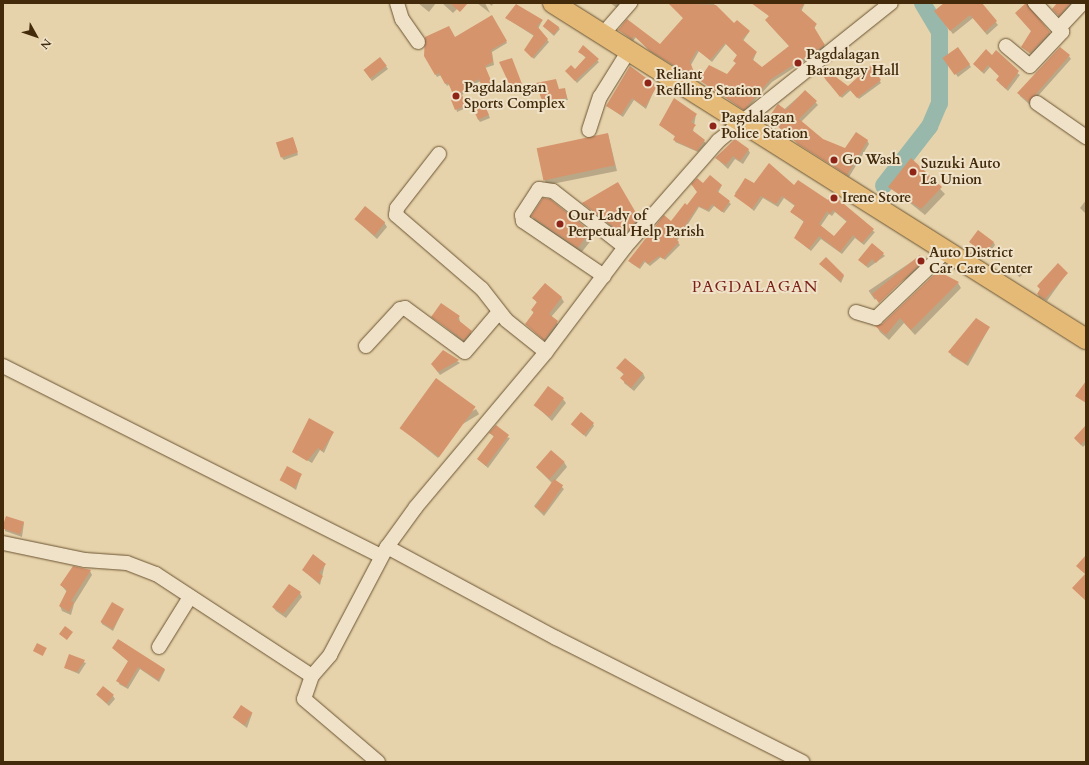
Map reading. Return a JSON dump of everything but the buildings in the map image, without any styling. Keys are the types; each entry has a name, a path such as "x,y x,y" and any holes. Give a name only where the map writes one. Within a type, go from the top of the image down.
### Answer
{"highway":[{"path":"553,3 945,252 1086,339"}],"street":[{"path":"397,3 402,19 418,42"},
{"path":"602,35 630,3"},
{"path":"378,762 305,702 312,676 330,655 384,552 416,507 546,352 625,247 739,122 891,3"},
{"path":"1006,46 1030,66 1062,32 1060,27 1035,3"},
{"path":"1060,27 1082,3"},
{"path":"589,130 600,97 628,52"},
{"path":"1037,103 1086,137"},
{"path":"439,154 397,208 396,216 482,289 499,312 546,352"},
{"path":"604,276 523,221 522,215 539,189 553,191 625,247"},
{"path":"856,312 876,318 945,252"},
{"path":"366,346 400,309 406,308 466,352 499,312"},
{"path":"3,366 384,552 803,762"},
{"path":"3,543 85,560 128,563 156,574 312,676"},
{"path":"159,647 190,597"}],"waterway":[{"path":"883,185 929,126 939,103 939,31 922,3"}],"place":[{"name":"Pagdalagan Barangay Hall","path":"798,63"},
{"name":"Reliant Refilling Station","path":"648,83"},
{"name":"Pagdalangan Sports Complex","path":"456,96"},
{"name":"Pagdalagan Police Station","path":"713,126"},
{"name":"Go Wash","path":"834,160"},
{"name":"Suzuki Auto La Union","path":"913,172"},
{"name":"Irene Store","path":"834,198"},
{"name":"Our Lady of Perpetual Help Parish","path":"560,224"},
{"name":"Auto District Car Care Center","path":"921,261"}],"district":[{"name":"PAGDALAGAN","path":"755,287"}]}
